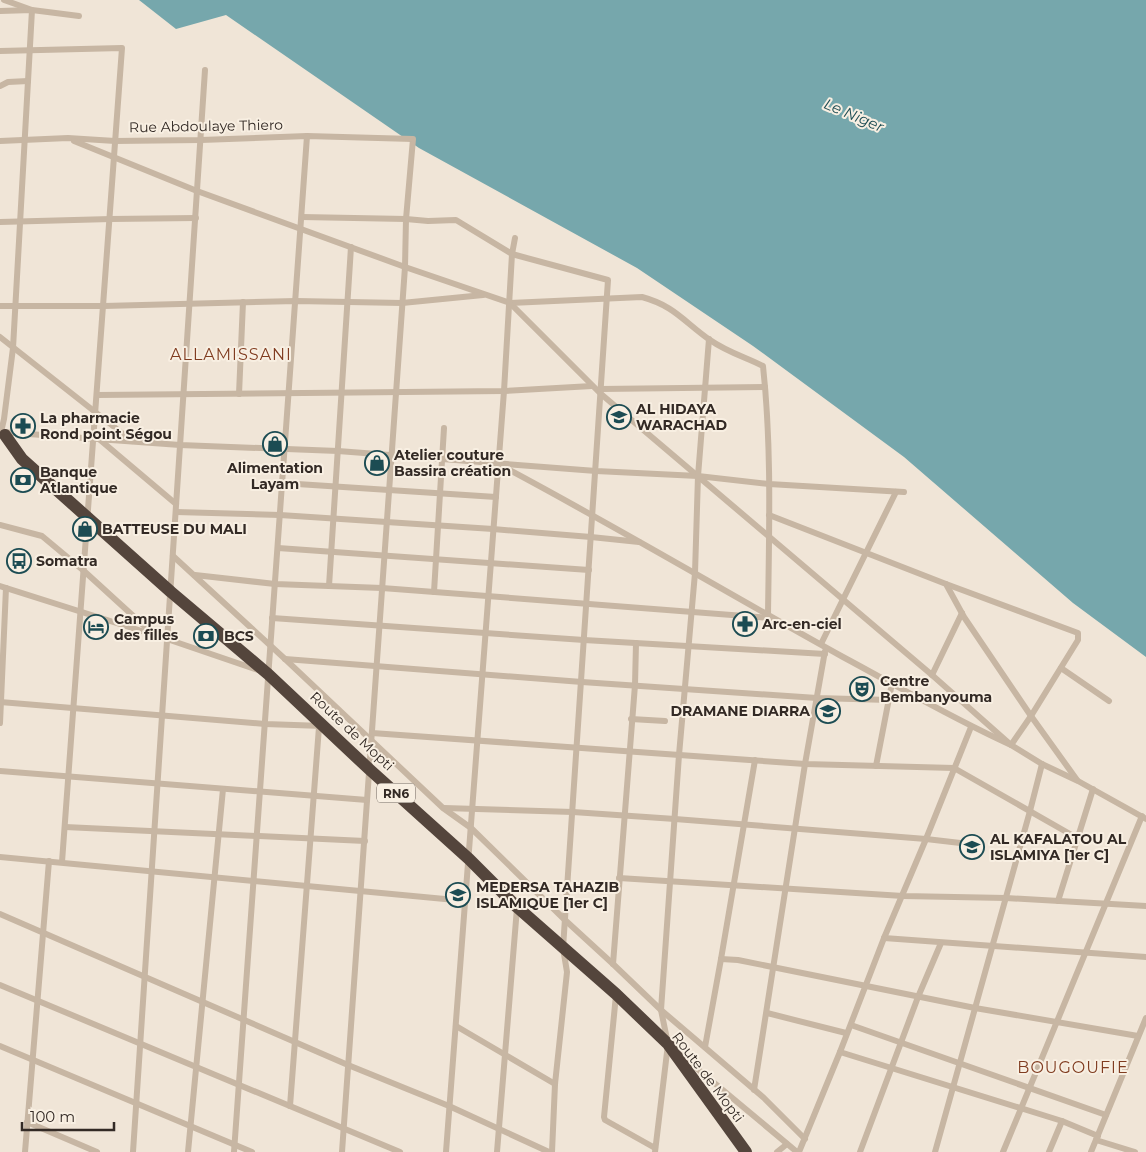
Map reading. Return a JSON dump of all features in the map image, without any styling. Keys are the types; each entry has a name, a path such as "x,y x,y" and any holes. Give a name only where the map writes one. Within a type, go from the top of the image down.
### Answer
{"highway":[{"name":"Route de Mopti","path":"1,438 170,592 268,674 322,726 469,858 517,907 616,994 668,1044 746,1152"}],"street":[{"path":"4,0 32,10"},
{"path":"32,10 13,348 1,438 97,438 180,445 338,451 596,471 698,476 769,484 904,492"},
{"path":"0,11 32,10 79,16"},
{"path":"0,51 122,48 97,395 97,438 88,517 62,862"},
{"path":"133,1152 205,70"},
{"path":"0,86 8,82 28,81"},
{"path":"234,1152 308,136"},
{"name":"Rue Abdoulaye Thiero","path":"0,141 68,138 115,141 201,140 308,136 414,139 406,219"},
{"path":"68,138 197,191 404,267 510,302 607,300 642,297 658,302 674,310 709,339 730,352 748,358 763,366 767,404 769,484 768,615"},
{"path":"0,914 348,1066 449,1106 550,1152 567,972 563,948 608,280 512,254 456,220 428,221 302,217"},
{"path":"0,222 111,218 196,218"},
{"path":"342,1152 396,393 406,219"},
{"path":"446,1152 494,529 512,254 515,238"},
{"path":"329,586 351,247"},
{"path":"0,306 104,306 296,301 402,303 486,295"},
{"path":"238,394 243,302"},
{"path":"510,302 592,386 601,391 1011,745"},
{"path":"0,337 132,441"},
{"path":"616,994 604,1117 605,1120 655,1150 668,1044 661,1010 679,755 690,646 695,573 698,476 709,339"},
{"path":"97,395 396,393 504,391 592,386"},
{"path":"601,391 765,387"},
{"path":"434,592 444,428"},
{"path":"97,438 176,504"},
{"path":"498,464 593,514 775,618 824,649 971,727 1011,745 1042,764 1078,781 1144,818 1105,904 1004,1152"},
{"path":"282,483 496,497"},
{"path":"754,1090 824,649 843,599 896,492"},
{"path":"176,512 280,515 494,529 642,543"},
{"path":"769,515 1078,633 1078,640 1011,745"},
{"path":"0,524 42,536 84,571 154,635"},
{"path":"278,548 589,570"},
{"path":"173,556 372,736 443,808 471,828 661,1010 754,1090 805,1139"},
{"path":"195,575 275,584 382,588 775,618"},
{"path":"946,584 962,613 1031,716 1078,781"},
{"path":"0,723 3,587 167,639 268,674"},
{"path":"932,675 962,613"},
{"path":"272,618 636,643 824,649"},
{"path":"614,964 636,643"},
{"path":"285,659 817,698 889,700"},
{"path":"1061,668 1109,701"},
{"path":"876,766 892,684"},
{"path":"1,702 265,724 322,726 314,795 290,1106"},
{"path":"631,719 665,721"},
{"path":"668,1044 798,1152 805,1139 884,938 903,896 971,727"},
{"path":"372,736 478,740 805,764 954,768 1077,838"},
{"path":"705,1047 755,760"},
{"path":"935,1152 1042,764"},
{"path":"0,771 367,800"},
{"path":"188,1152 223,789"},
{"path":"1058,901 1093,789"},
{"path":"443,808 573,812 795,828 970,844"},
{"path":"66,827 365,841"},
{"path":"0,857 466,901"},
{"path":"25,1152 49,861"},
{"path":"620,878 903,896 1006,898 1146,906"},
{"path":"497,1152 517,907"},
{"path":"884,938 1146,957"},
{"path":"860,1152 918,997 941,943"},
{"path":"721,959 738,960 975,1008 1138,1036"},
{"path":"0,985 400,1152"},
{"path":"767,1013 846,1033"},
{"path":"1091,1152 1146,1018"},
{"path":"851,1025 1106,1116"},
{"path":"456,1026 555,1084"},
{"path":"0,1046 252,1152"},
{"path":"840,1052 1062,1122 1097,1138 1136,1152"},
{"path":"27,1122 97,1152"},
{"path":"1049,1152 1062,1122"},
{"path":"777,1152 787,1144"}],"water":[{"name":"Le Niger","path":"139,0 1146,0 1146,657 1073,603 904,457 753,346 637,268 419,148 226,15 176,29"}],"place":[{"name":"AL HIDAYA WARACHAD","path":"619,417"},
{"name":"La pharmacie Rond point Ségou","path":"23,426"},
{"name":"Alimentation Layam","path":"275,444"},
{"name":"Atelier couture Bassira création","path":"377,463"},
{"name":"Banque Atlantique","path":"23,480"},
{"name":"BATTEUSE DU MALI","path":"85,529"},
{"name":"Somatra","path":"19,561"},
{"name":"Arc-en-ciel","path":"745,624"},
{"name":"Campus des filles","path":"96,627"},
{"name":"BCS","path":"206,636"},
{"name":"Centre Bembanyouma","path":"862,689"},
{"name":"DRAMANE DIARRA","path":"828,711"},
{"name":"AL KAFALATOU AL ISLAMIYA [1er C]","path":"972,847"},
{"name":"MEDERSA TAHAZIB ISLAMIQUE [1er C]","path":"458,895"}],"district":[{"name":"ALLAMISSANI","path":"231,354"},
{"name":"BOUGOUFIE","path":"1073,1067"}]}
